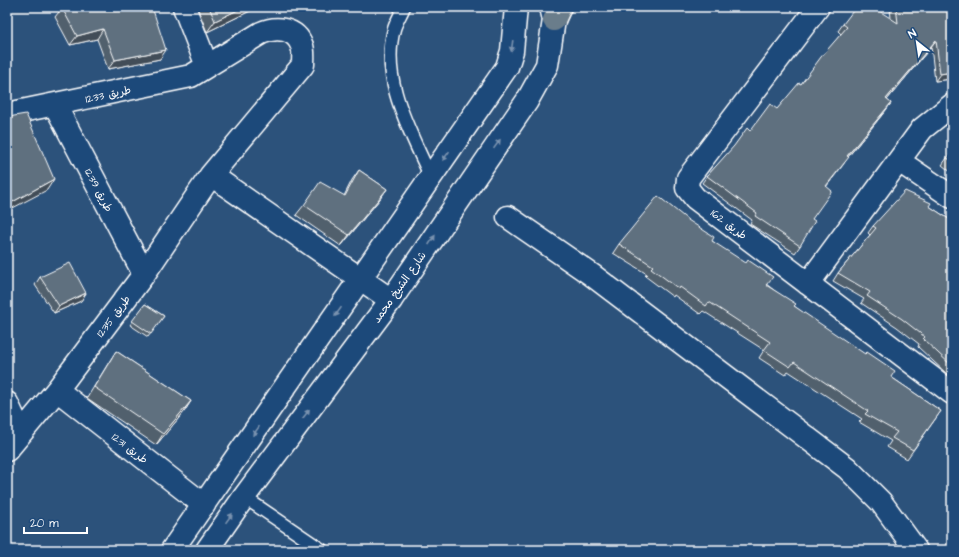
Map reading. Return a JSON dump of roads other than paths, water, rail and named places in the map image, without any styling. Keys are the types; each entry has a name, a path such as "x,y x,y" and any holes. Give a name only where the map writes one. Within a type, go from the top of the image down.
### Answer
{"street":[{"path":"184,7 207,66"},
{"path":"172,550 507,67 512,50 516,7"},
{"name":"طريق 162","path":"818,7 688,178 687,188 695,198 952,393"},
{"name":"شارع الشيخ محمد","path":"207,550 244,497 391,300 527,101 546,65 555,11"},
{"name":"طريق 1233","path":"7,114 191,76 261,33 272,28 285,30 294,34 303,46"},
{"name":"طريق 1235","path":"7,450 57,390 144,274 211,175 303,65 303,46"},
{"name":"طريق 1239","path":"55,105 144,274"},
{"path":"808,284 922,129 952,105"},
{"path":"899,161 952,198"},
{"path":"211,175 360,280 391,300"},
{"path":"508,217 592,275 847,468 881,502 916,550"},
{"name":"طريق 1231","path":"57,390 204,505"},
{"path":"7,403 21,433"}],"lane":[{"path":"404,7 394,29 390,54 392,74 398,100 431,178"},
{"path":"244,497 322,550"}]}
